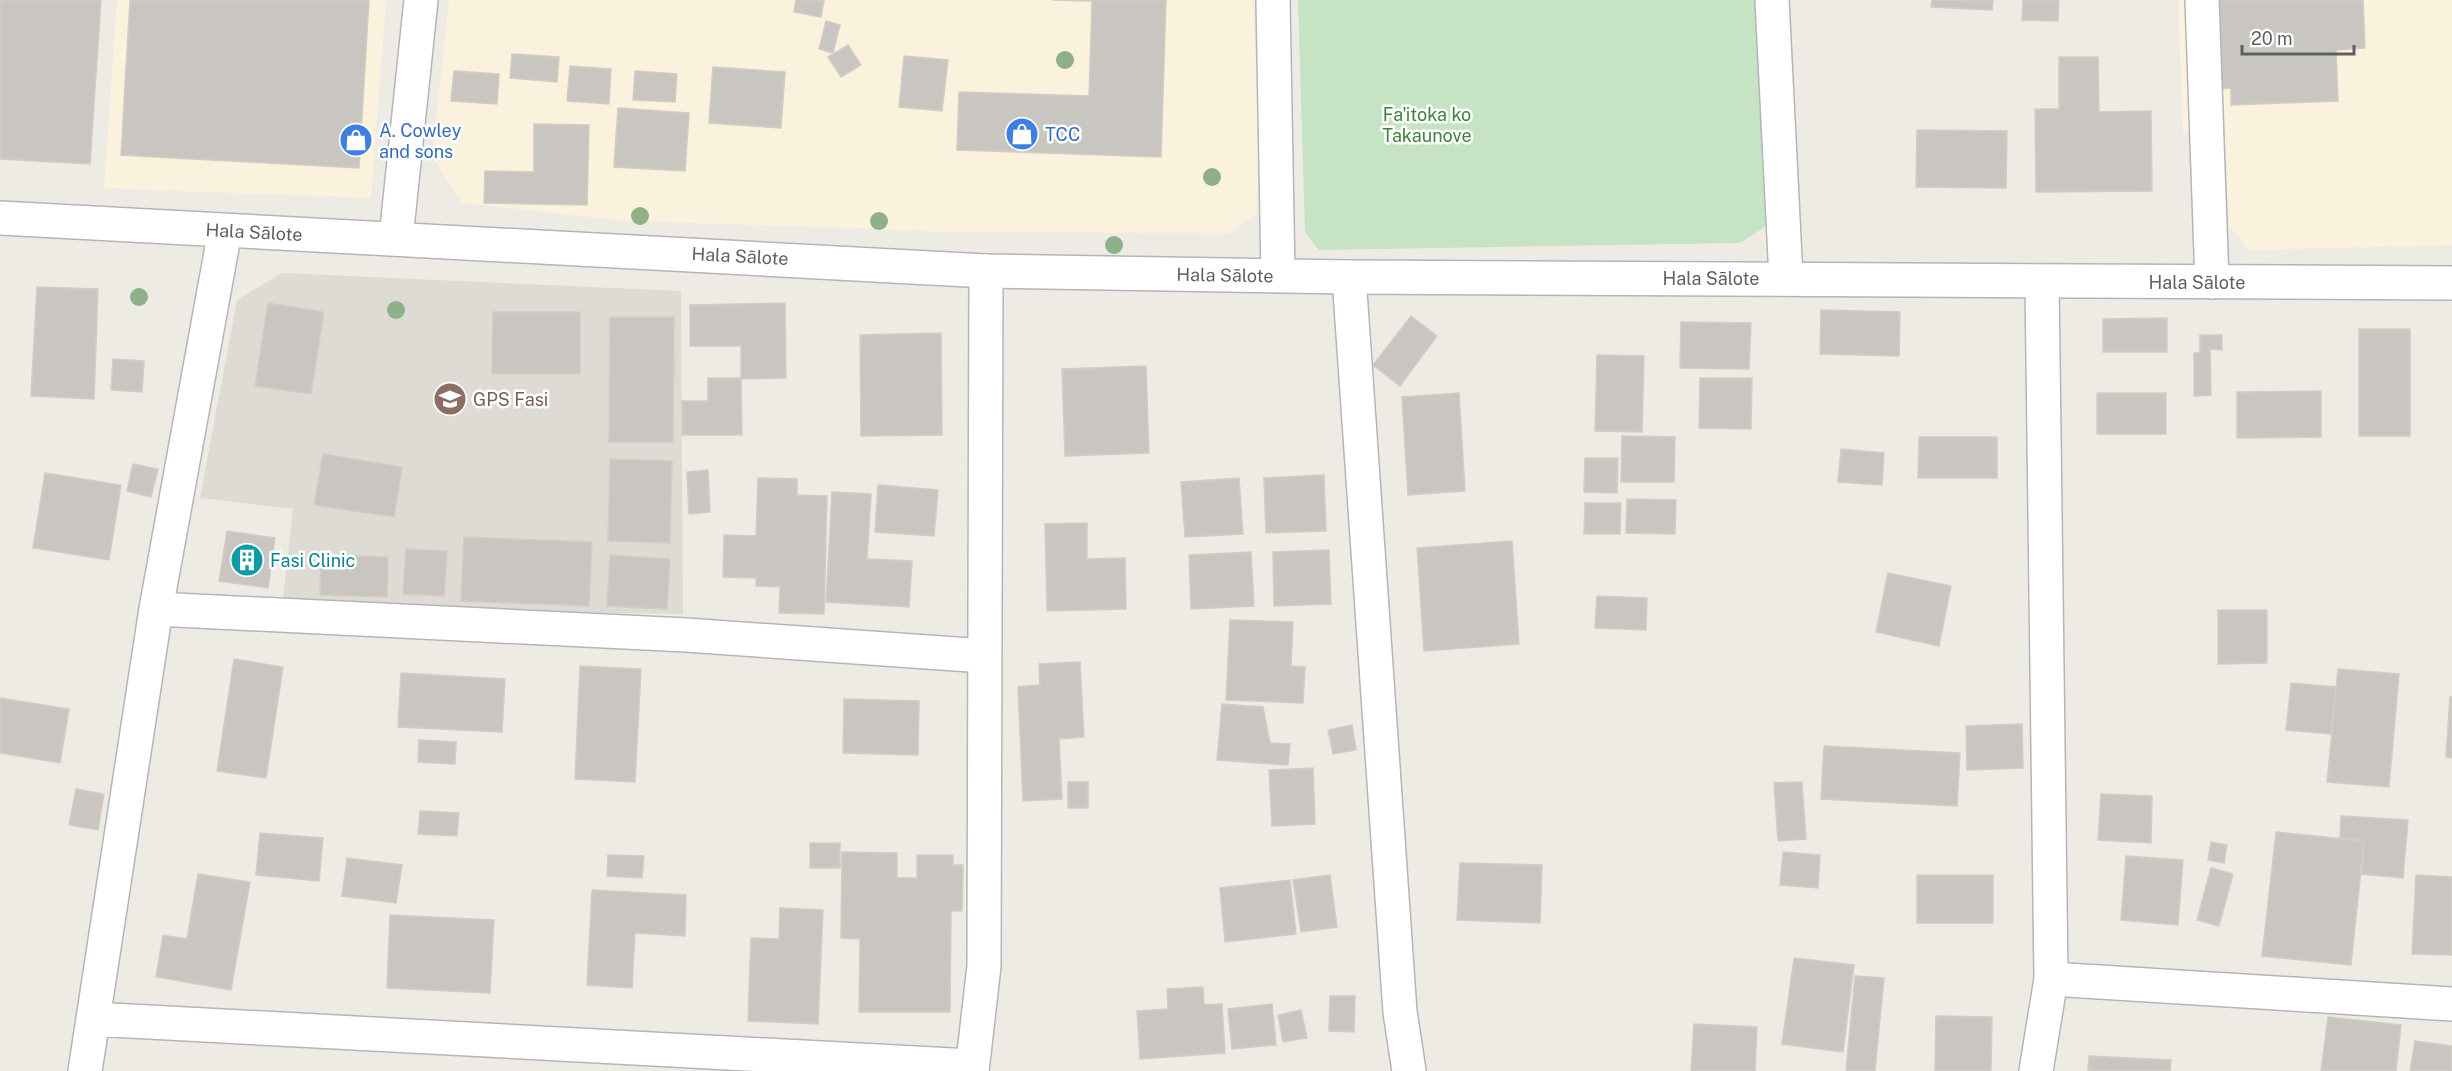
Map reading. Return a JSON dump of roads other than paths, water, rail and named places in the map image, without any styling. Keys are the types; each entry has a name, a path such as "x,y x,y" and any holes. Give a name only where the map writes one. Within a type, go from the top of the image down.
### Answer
{"street":[{"path":"396,238 421,0"},
{"path":"1273,0 1278,275"},
{"path":"1772,0 1786,278"},
{"path":"2202,0 2212,282"},
{"name":"Hala Sālote","path":"0,218 986,271 1349,277 2452,283"},
{"path":"85,1071 156,609 225,231"},
{"path":"93,1019 972,1069 984,966 986,271"},
{"path":"1349,277 1399,1000 1409,1071"},
{"path":"2036,1071 2051,979 2042,282"},
{"path":"156,609 686,635 984,656"},
{"path":"2051,979 2452,1004"}],"place":[{"name":"TCC","path":"1022,134"},
{"name":"A. Cowley and sons","path":"356,140"},
{"name":"GPS Fasi","path":"450,399"},
{"name":"Fasi Clinic","path":"247,560"}],"park label":[{"name":"Fa'itoka ko Takaunove","path":"1427,124"}]}
